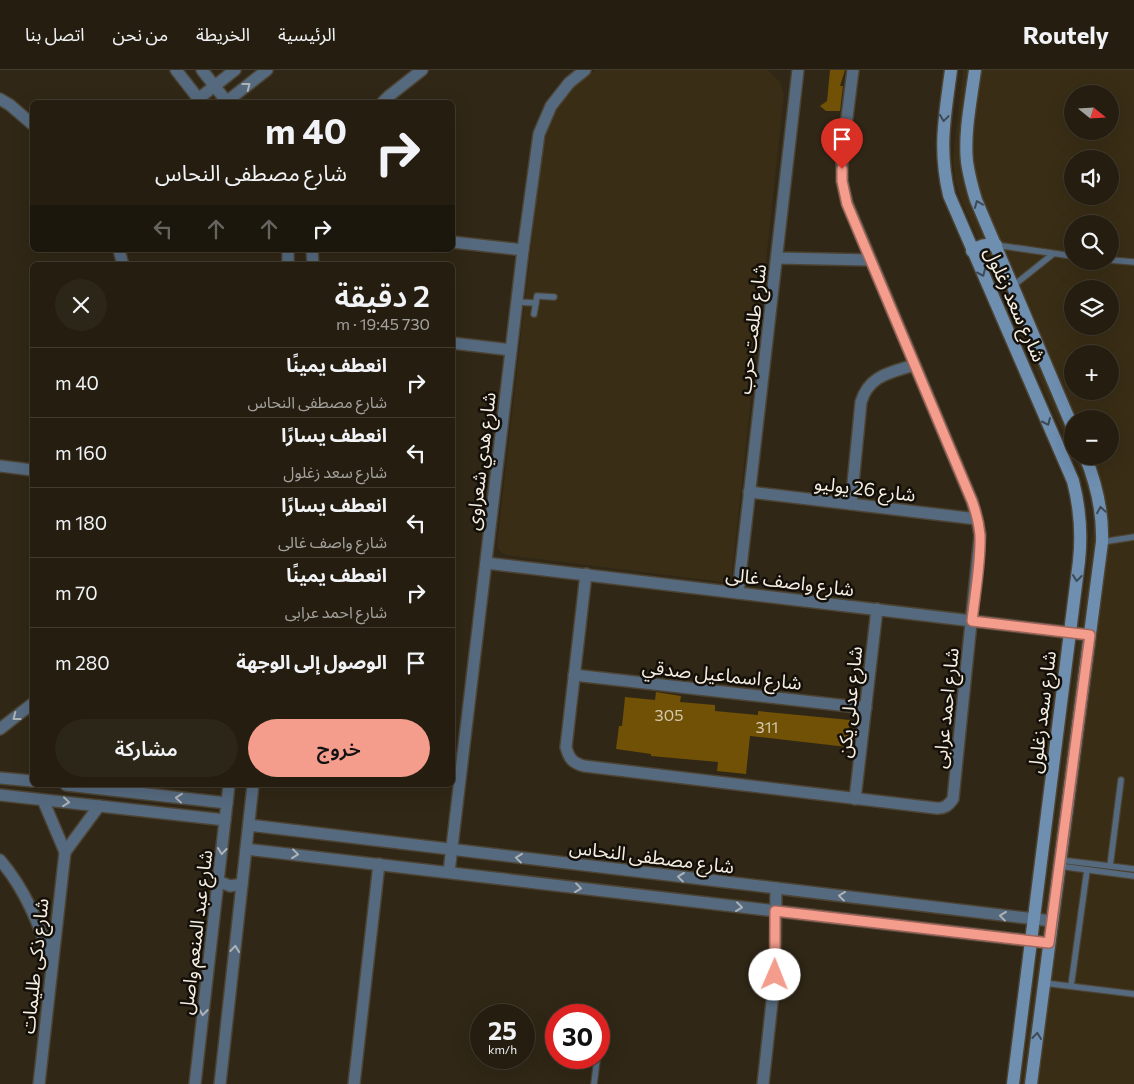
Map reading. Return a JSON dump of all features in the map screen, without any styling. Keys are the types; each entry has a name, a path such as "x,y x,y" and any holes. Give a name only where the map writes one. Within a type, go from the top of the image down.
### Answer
{"street":[{"path":"176,70 199,100"},
{"path":"202,70 226,100"},
{"path":"201,100 235,70"},
{"path":"230,100 267,70"},
{"path":"385,100 422,70"},
{"name":"شارع هدي شعراوى","path":"449,872 458,754 486,562 523,250 539,134 551,106 569,83 585,70"},
{"name":"شارع طلعت حرب","path":"738,592 798,70"},
{"name":"شارع احمد عرابى","path":"586,574 566,747 568,756 575,764 942,809 953,800 979,554 980,535 978,519 847,204 842,181 842,157 853,70"},
{"name":"شارع سعد زغلول","path":"951,70 942,150 944,173 949,195 1073,481 1078,501 1081,541 1013,1084"},
{"name":"شارع سعد زغلول","path":"975,70 967,140 970,180 976,200 1065,410"},
{"path":"0,99 30,122"},
{"path":"455,242 523,250"},
{"path":"972,251 979,246 987,244 996,245"},
{"path":"776,258 870,260"},
{"path":"992,295 1000,294 1013,286"},
{"path":"455,342 511,350"},
{"path":"851,504 863,394 874,380 914,364"},
{"name":"شارع سعد زغلول","path":"1031,1084 1102,542 1103,519 1099,495 1088,465"},
{"path":"0,466 30,470"},
{"name":"شارع 26 يوليو","path":"749,492 978,519"},
{"name":"شارع واصف غالى","path":"486,562 1090,635"},
{"name":"شارع عدلى يكن","path":"855,799 877,609"},
{"name":"شارع اسماعيل صدقي","path":"574,675 866,708"},
{"path":"0,730 30,706"},
{"path":"0,778 30,781"},
{"path":"107,787 227,803"},
{"name":"شارع عبد المنعم واصل","path":"195,1084 229,787"},
{"path":"220,1084 254,787"},
{"path":"0,795 225,820"},
{"name":"شارع ذكى طليمات","path":"39,1084 65,852 43,800"},
{"name":"شارع ذكى طليمات","path":"65,852 99,806"},
{"name":"شارع مصطفى النحاس","path":"249,825 1052,922"},
{"path":"246,849 1049,943"},
{"path":"0,860 27,898 42,930 52,963"},
{"path":"354,1084 379,864"},
{"path":"218,881 230,886 242,884"},
{"path":"763,1084 775,975 776,888"}],"lane":[{"path":"996,245 1064,255"},
{"path":"1013,286 1054,254"},
{"path":"1119,261 1134,262"},
{"path":"534,314 538,295 554,296"},
{"path":"517,302 536,303"},
{"path":"1102,542 1134,537"},
{"path":"1110,866 1121,780"},
{"path":"1060,863 1134,869"},
{"path":"1060,863 1087,870 1134,876"},
{"path":"1071,986 1087,870"},
{"path":"1044,983 1134,994"},
{"path":"594,1084 596,1069"}],"shaded area":[{"path":"595,70 768,70 780,82 784,95 731,583 507,555 498,549 497,544 541,161 551,118 560,101 579,81"},
{"path":"963,70 1134,70 1134,1084 1021,1084 1093,527 1093,513 1088,492 1078,465 1119,465 1119,410 1064,410 1064,435 962,202 955,181 953,158"}],"building":[{"path":"830,70 845,70 840,86 843,86 840,111 826,111 820,106 827,101"},
{"path":"656,692 681,696 680,702 715,705 715,711 758,715 758,711 850,720 847,747 750,736 746,774 717,771 718,762 651,756 651,754 616,749 619,726 622,726 625,697 655,700"}],"route":[{"path":"775,975 775,911 1049,943 1090,635 972,621 979,554 980,535 978,519 855,225 847,204 842,181 842,169"}]}
